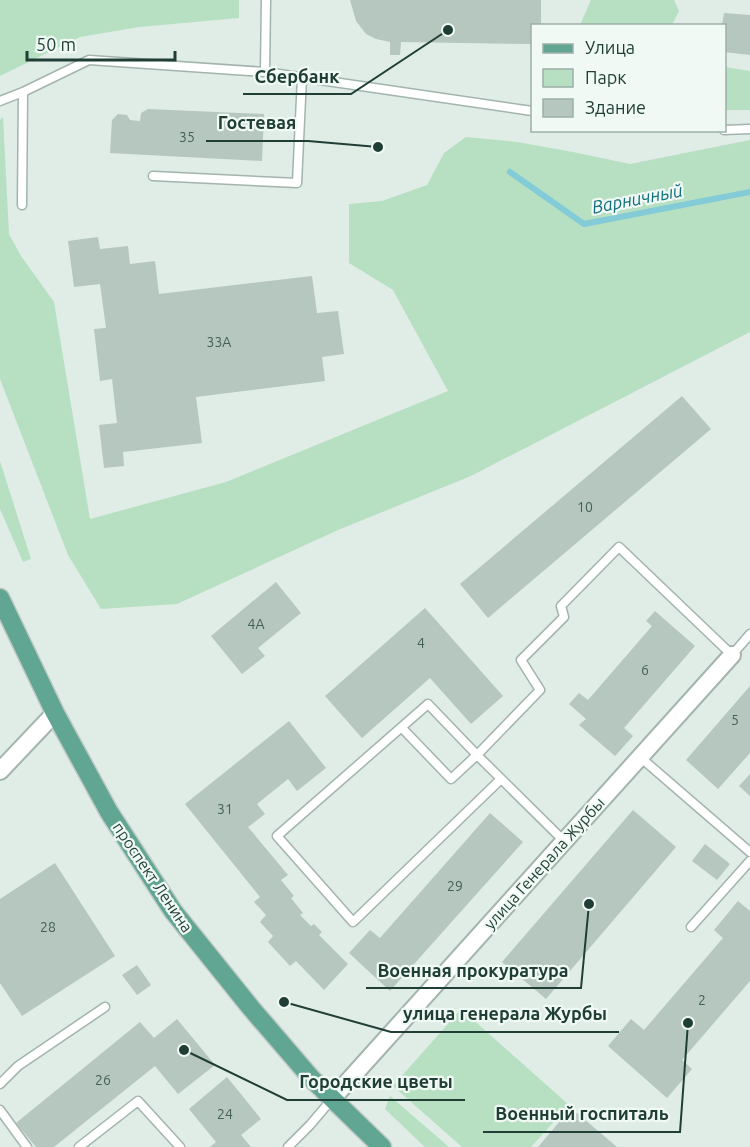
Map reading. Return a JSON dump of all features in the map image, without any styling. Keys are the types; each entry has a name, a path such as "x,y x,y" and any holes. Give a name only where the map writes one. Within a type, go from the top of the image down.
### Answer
{"main road":[{"name":"проспект Ленина","path":"0,598 55,713 110,812 173,911 312,1079 382,1147"}],"street":[{"name":"улица Генерала Журбы","path":"332,1099 732,655"},
{"path":"0,771 55,713"}],"lane":[{"path":"265,72 266,0"},
{"path":"0,101 89,60 265,72 531,111"},
{"path":"153,176 297,183 302,77"},
{"path":"22,205 23,92"},
{"path":"726,130 750,129"},
{"path":"402,728 451,779 540,690 521,660 564,617 561,606 619,547 732,655 750,634"},
{"path":"501,779 353,922 277,836 428,704 564,841"},
{"path":"639,757 750,852"},
{"path":"691,927 750,861"},
{"path":"0,1084 18,1066 105,1007"},
{"path":"288,1147 332,1099"},
{"path":"79,1147 138,1101 180,1147"},
{"path":"0,1110 27,1147"}],"green space":[{"path":"0,0 239,0 239,18 139,27 80,37 0,76"},
{"path":"591,0 674,0 679,11 672,24 580,24"},
{"path":"726,67 750,71 750,110 726,110"},
{"path":"3,117 9,234 21,256 54,302 90,519 226,482 448,391 393,290 349,263 349,204 382,201 427,185 444,153 466,137 517,142 630,164 750,140 750,332 471,476 338,530 177,604 101,609 68,555 0,379 0,120"},
{"path":"0,461 31,559 23,562 0,509"},
{"path":"461,1009 569,1105 531,1147 462,1147 393,1086"},
{"path":"390,1096 449,1147 425,1147 385,1109"}],"building":[{"path":"350,0 541,0 541,24 531,24 531,44 401,42 400,55 390,55 390,42 366,34 356,21"},
{"path":"724,13 750,15 750,55 726,52 726,24 722,24"},
{"path":"148,109 264,114 262,161 110,153 112,120 118,114 127,115 130,120 140,121 141,113"},
{"path":"98,237 100,249 128,246 130,264 155,261 159,294 312,276 317,313 338,311 344,354 322,357 325,381 196,397 202,443 123,452 124,466 104,468 99,425 117,423 112,379 100,381 94,329 106,328 100,284 74,287 68,241"},
{"path":"682,396 711,429 488,618 460,584"},
{"path":"276,582 301,613 258,648 265,656 242,674 211,636"},
{"path":"425,608 503,696 471,724 430,678 362,738 325,696"},
{"path":"655,611 695,646 624,728 633,736 615,756 579,725 586,719 569,704 579,693 588,700 652,626 646,621"},
{"path":"750,686 750,753 718,789 686,760"},
{"path":"289,721 326,768 297,791 288,779 257,804 265,814 248,827 288,875 281,880 294,896 291,898 303,913 300,915 311,926 314,924 322,932 319,935 348,964 324,990 296,961 290,966 268,942 273,936 260,922 266,915 254,902 260,897 185,804"},
{"path":"750,774 750,796 739,786"},
{"path":"633,810 676,847 546,999 502,962"},
{"path":"490,813 523,842 390,991 349,953 370,930 380,938"},
{"path":"705,844 730,864 717,880 692,861"},
{"path":"55,863 115,956 22,1016 0,983 0,899"},
{"path":"738,901 750,911 750,981 682,1060 692,1069 667,1098 608,1046 631,1019 644,1030 723,938 714,930"},
{"path":"137,965 151,985 137,995 122,975"},
{"path":"177,1019 215,1065 178,1094 155,1066 54,1147 36,1147 16,1123 140,1022 154,1038"},
{"path":"227,1077 261,1119 241,1135 251,1147 210,1147 216,1142 189,1109"},
{"path":"571,1108 617,1147 538,1147"}],"waterway":[{"name":"Варничный","path":"510,172 584,224 750,192"}],"place":[{"name":"Сбербанк","path":"448,30"},
{"name":"Гостевая","path":"378,147"},
{"name":"Военная прокуратура","path":"589,904"},
{"name":"улица генерала Журбы","path":"284,1002"},
{"name":"Военный госпиталь","path":"688,1023"},
{"name":"Городские цветы","path":"184,1050"}]}
